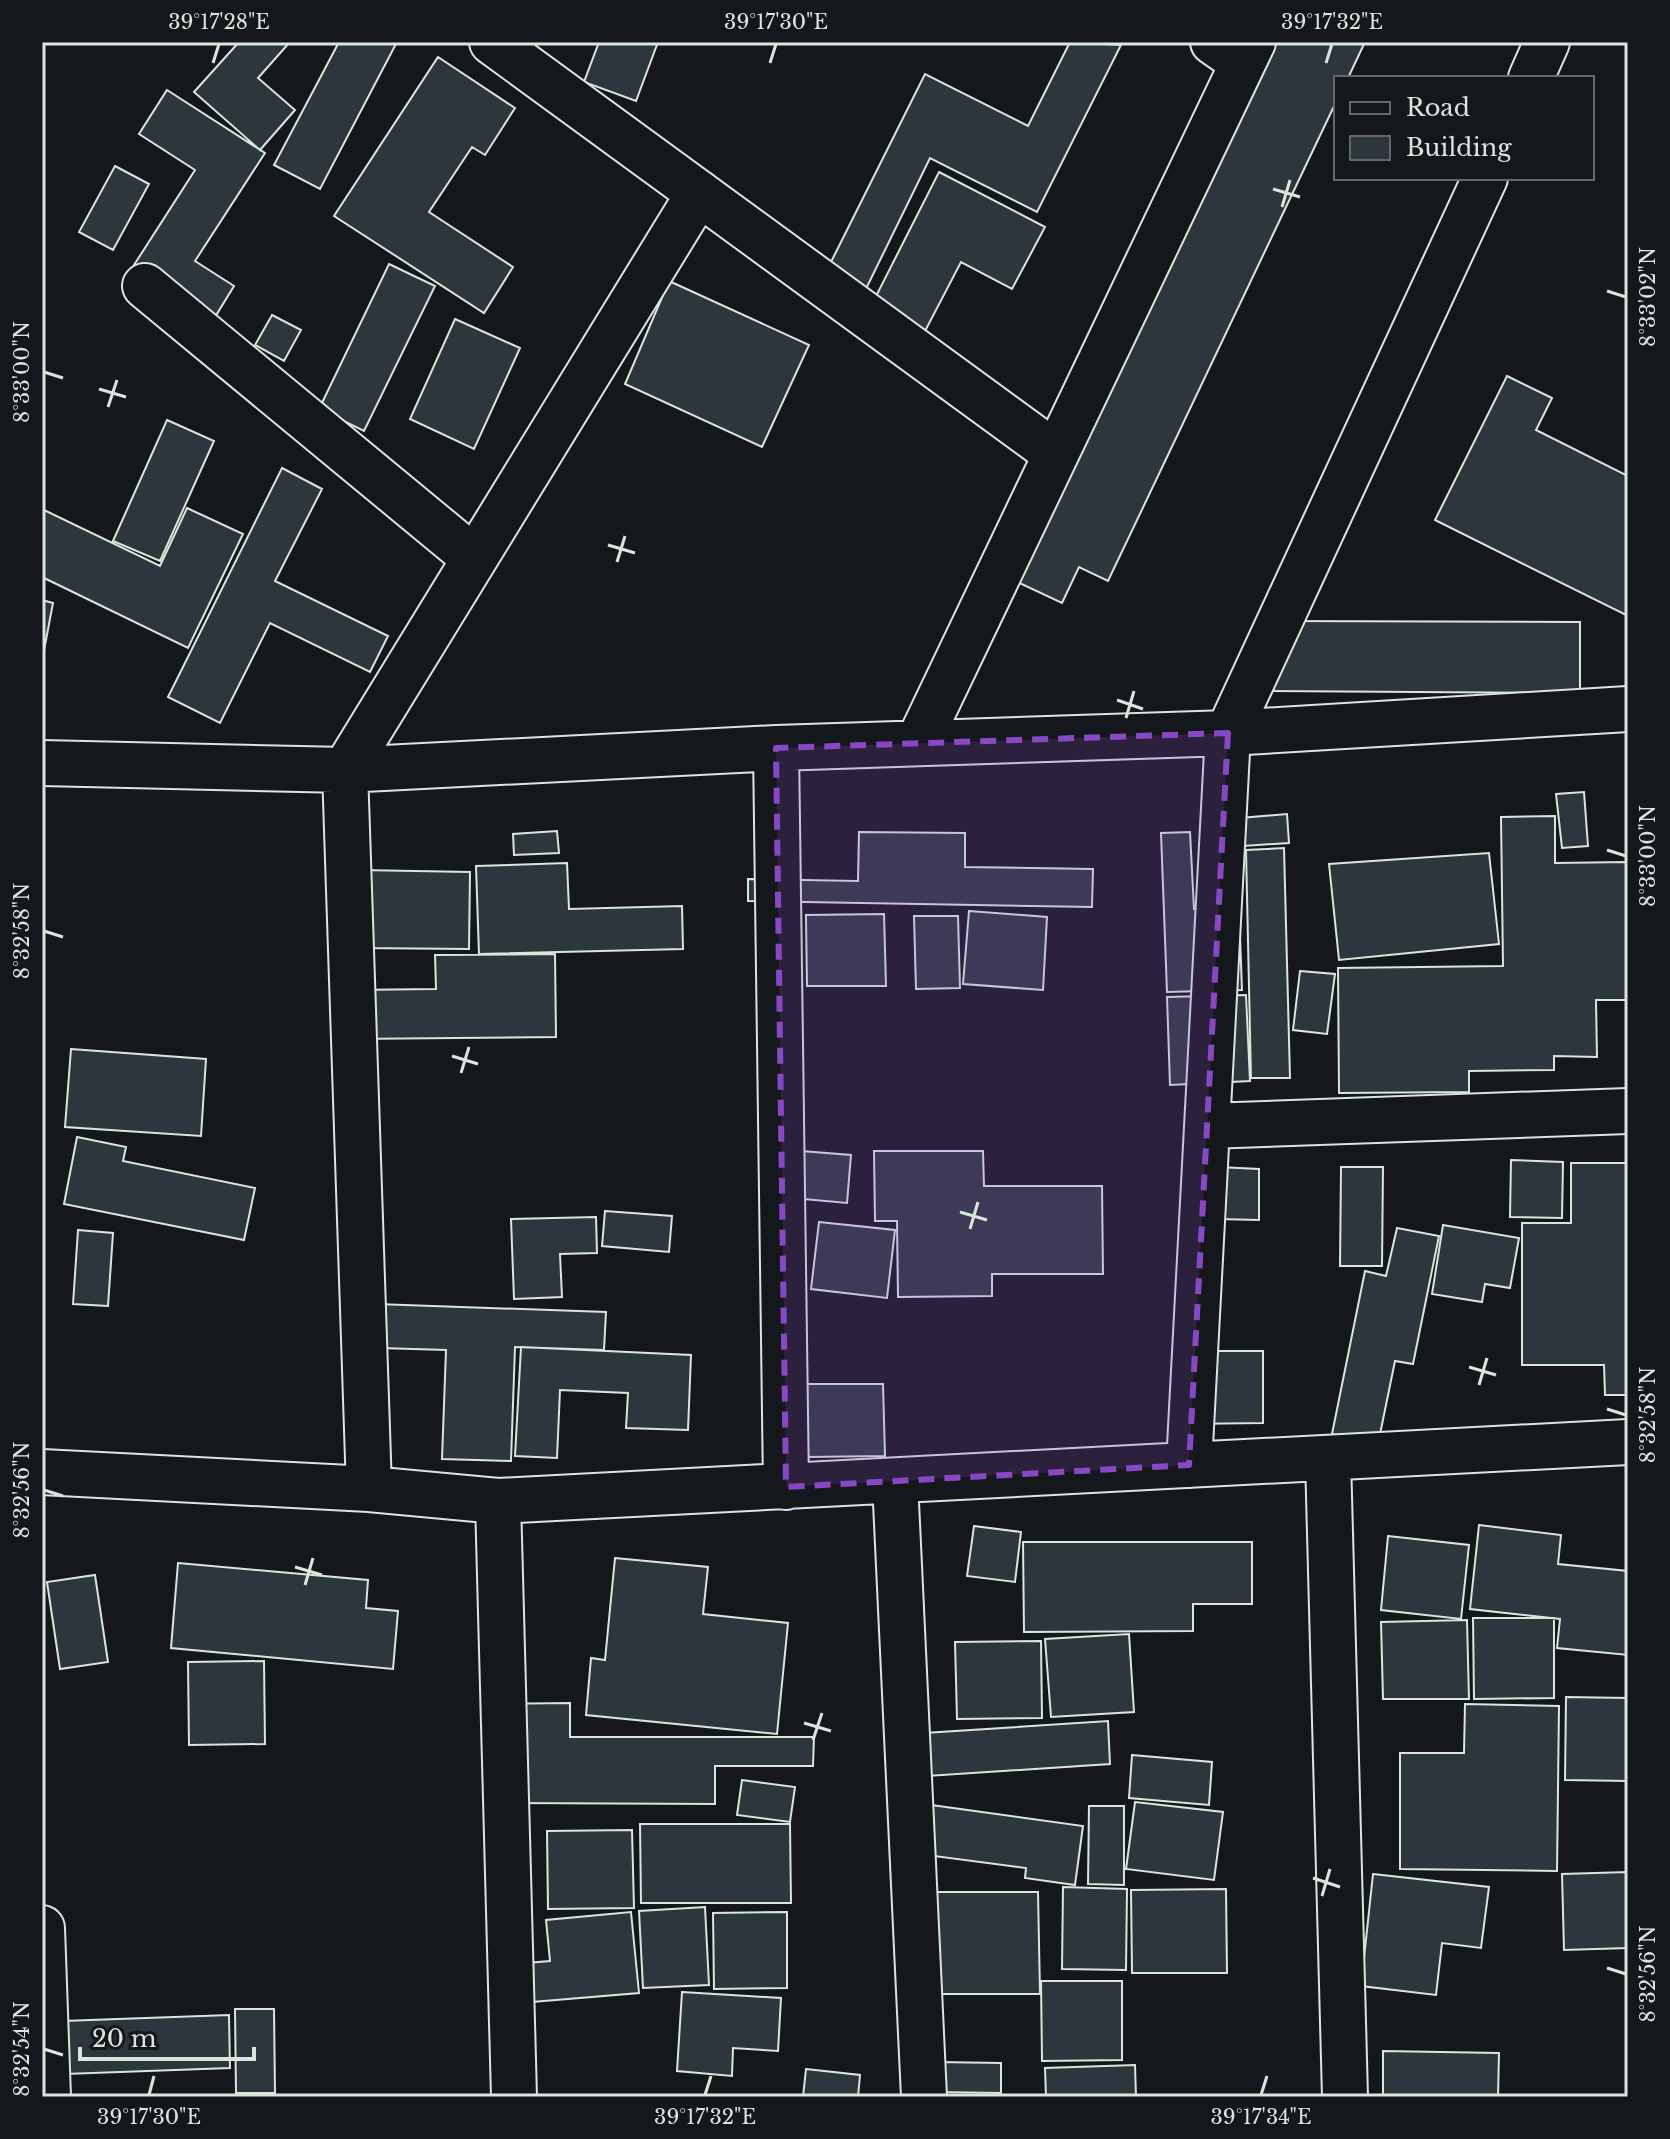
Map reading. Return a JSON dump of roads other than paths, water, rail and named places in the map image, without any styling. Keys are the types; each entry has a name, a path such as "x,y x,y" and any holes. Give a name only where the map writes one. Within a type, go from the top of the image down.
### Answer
{"street":[{"path":"492,42 1056,454"},
{"path":"1532,76 1547,42"},
{"path":"918,743 1056,454 1236,49"},
{"path":"1189,1465 1228,733 1484,180"},
{"path":"369,1489 345,770 699,193"},
{"path":"145,286 474,558"},
{"path":"42,763 345,770 776,748 1228,733 1628,709"},
{"path":"776,748 786,1487"},
{"path":"1207,1126 1628,1111"},
{"path":"42,1472 369,1489 498,1501 1628,1442"},
{"path":"1328,1458 1345,2097"},
{"path":"895,1481 924,2097"},
{"path":"498,1501 514,2097"},
{"path":"42,1928 48,2097"}]}
